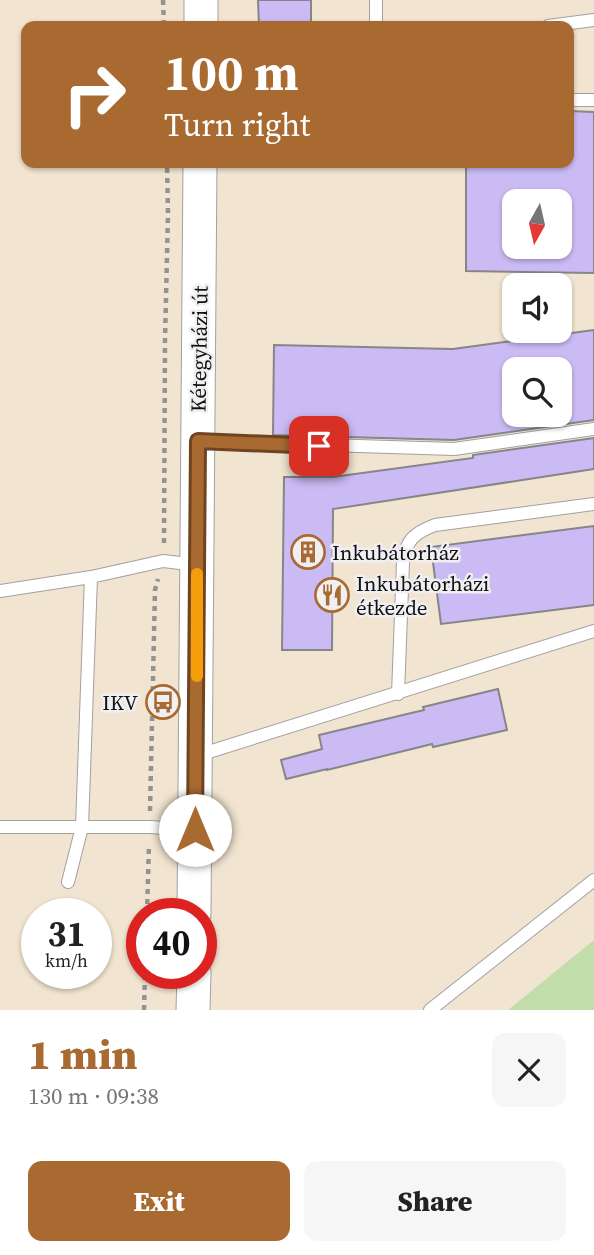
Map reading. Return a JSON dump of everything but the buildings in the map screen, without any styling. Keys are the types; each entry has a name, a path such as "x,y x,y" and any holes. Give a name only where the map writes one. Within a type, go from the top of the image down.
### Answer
{"street":[{"path":"201,0 201,21"},
{"name":"Kétegyházi út","path":"194,898 200,168"},
{"path":"193,1010 194,989"}],"lane":[{"path":"376,0 376,21"},
{"path":"574,23 594,20"},
{"path":"574,100 594,100"},
{"path":"198,441 454,449 594,429"},
{"path":"398,694 403,562 404,551 410,539 421,530 435,525 594,504"},
{"path":"0,591 90,577 163,561 197,565"},
{"path":"68,882 82,827 90,577"},
{"path":"196,756 594,631"},
{"path":"0,827 150,827 195,830"},
{"path":"430,1010 594,880"}],"path":[{"path":"163,0 164,21"},
{"path":"148,898 155,590 163,561 167,168"},
{"path":"144,1010 145,989"}],"shaded area":[{"path":"0,0 594,0 594,940 508,1010 0,1010"}],"green space":[{"path":"594,940 594,1010 508,1010"}],"slow traffic":[{"path":"197,574 197,676"}],"place":[{"name":"Inkubátorház","path":"308,552"},
{"name":"Inkubátorházi étkezde","path":"332,595"},
{"name":"IKV","path":"163,702"}],"route":[{"path":"195,830 198,441 319,446"}]}
